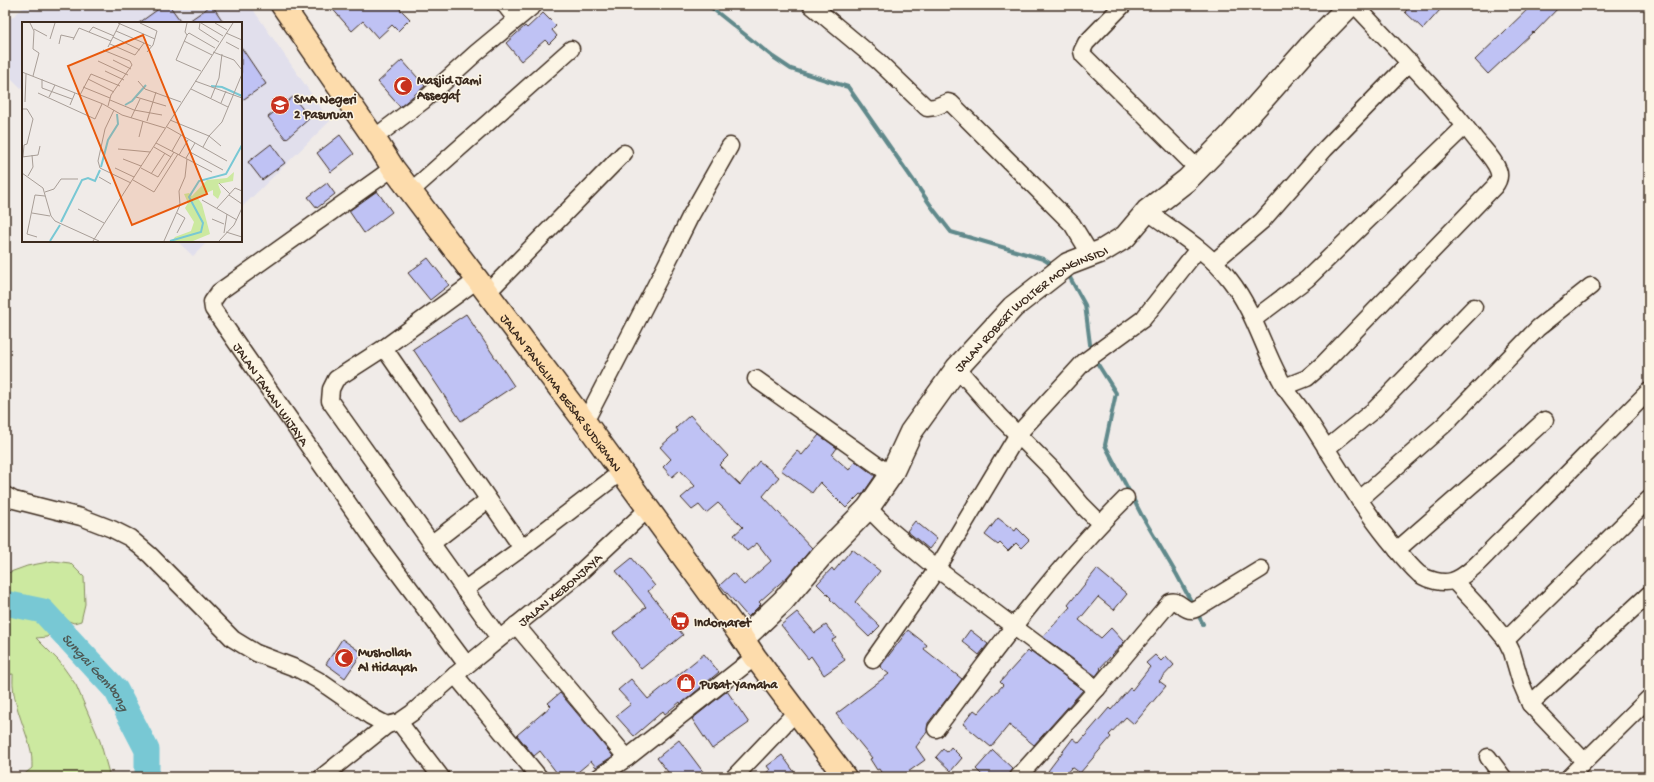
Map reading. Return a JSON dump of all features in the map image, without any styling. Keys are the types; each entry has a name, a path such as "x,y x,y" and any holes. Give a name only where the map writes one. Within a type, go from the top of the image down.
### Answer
{"main road":[{"name":"JALAN PANGLIMA BESAR SUDIRMAN","path":"282,5 374,138 392,168 411,191 585,422 744,638 755,657 845,777"},
{"name":"JALAN ROBERT WOLTER MONGINSIDI","path":"744,638 783,601 822,555 868,508 891,474 910,432 957,368 1013,308 1060,270 1102,251 1125,237 1147,211 1187,180 1198,169 1230,136 1311,45 1350,5"}],"street":[{"path":"505,5 516,19"},
{"path":"374,138 423,101 476,53 534,5"},
{"path":"811,5 878,61 927,108 934,108 948,102 951,103 1072,224 1091,255"},
{"path":"1123,5 1086,43 1082,51 1083,55 1198,169"},
{"path":"1284,387 1307,378 1323,364 1494,187 1498,181 1498,170 1465,126 1410,62 1355,5"},
{"path":"411,191 571,49"},
{"path":"1214,262 1262,221 1325,149 1410,62"},
{"path":"1254,319 1307,279 1465,126"},
{"path":"585,422 690,217 730,146"},
{"path":"499,638 330,401 331,389 336,379 482,287 624,153"},
{"name":"JALAN TAMAN WIJAYA","path":"392,168 219,292 212,302 213,309 373,539 461,670 539,777"},
{"path":"1147,211 1214,262 1230,281 1254,319 1284,387 1310,423 1358,500 1397,550 1420,574 1429,579 1446,582 1454,581 1467,572 1522,520 1649,391"},
{"path":"873,660 937,569 1018,434 1084,362 1143,319 1198,249"},
{"path":"1358,500 1444,425 1538,328 1591,286"},
{"path":"1326,450 1375,409 1474,307"},
{"path":"384,348 522,548"},
{"path":"957,368 1000,417 1053,470 1082,505 1100,523"},
{"path":"756,379 891,474"},
{"path":"1397,550 1545,420"},
{"path":"464,590 522,548 621,472"},
{"path":"5,495 14,500 81,517 130,538 150,555 233,639 256,653 298,668 370,716 393,723 441,777"},
{"path":"936,729 1013,626 1100,523 1126,498"},
{"path":"1506,640 1649,499"},
{"path":"431,544 488,500"},
{"path":"868,508 889,529 937,569 1097,689"},
{"name":"JALAN KEBONJAYA","path":"322,777 393,723 412,713 499,638 573,579 648,509"},
{"path":"1018,777 1097,689 1170,602 1178,602 1188,609 1197,608 1261,569"},
{"path":"1454,581 1506,640 1512,652 1520,683 1530,704 1584,761"},
{"path":"1530,704 1649,594"},
{"path":"516,625 627,758"},
{"path":"599,777 627,758 755,657"},
{"path":"1569,777 1649,698"},
{"path":"734,777 797,711"},
{"path":"1488,756 1503,777"}],"shaded area":[{"name":"SMA Negeri 2 Pasuruan","path":"27,5 250,5 330,121 242,207 242,22 22,22 22,89 5,72 5,23"},
{"path":"178,242 207,242 193,256"}],"green space":[{"path":"53,561 70,563 84,577 85,604 81,621 74,623 63,619 47,637 36,638 59,661 76,685 100,741 110,777 21,777 32,768 32,757 18,711 14,693 13,674 5,675 5,574 27,566"}],"building":[{"path":"164,5 169,5 181,22 140,22"},
{"path":"212,5 223,22 187,22"},
{"path":"329,5 396,5 410,19 398,31 392,25 378,38 363,21 352,31"},
{"path":"1411,5 1435,5 1440,10 1423,29 1405,12"},
{"path":"1532,5 1561,5 1534,33 1533,32 1488,74 1475,60"},
{"path":"543,13 556,26 552,30 557,36 549,44 545,40 521,61 506,43 525,26 527,28"},
{"path":"242,48 266,84 242,100"},
{"name":"Masjid Jami Assegaf","path":"402,60 425,86 400,107 378,82"},
{"path":"293,97 310,118 286,139 268,117"},
{"path":"340,135 354,154 331,172 317,153"},
{"path":"271,144 285,163 262,180 248,162"},
{"path":"327,183 335,194 317,208 308,197"},
{"path":"377,191 392,212 364,233 349,211"},
{"path":"428,258 449,285 430,300 408,273"},
{"path":"466,314 514,386 461,421 413,349"},
{"path":"690,415 728,456 719,465 740,485 759,461 779,477 763,496 812,548 787,577 759,602 761,604 748,617 720,585 733,573 744,585 771,561 757,543 747,551 734,535 743,527 718,503 706,513 699,505 692,510 681,498 695,486 680,470 672,477 663,467 671,459 660,447 678,431 676,428"},
{"path":"819,435 837,448 832,455 849,470 855,461 875,476 862,495 860,494 846,508 820,482 812,493 781,470 797,451 802,455"},
{"path":"998,518 1015,531 1017,528 1029,540 1021,548 1016,543 1008,551 1000,543 998,545 985,535"},
{"path":"915,521 937,539 929,549 907,531"},
{"path":"852,549 880,571 855,602 880,626 869,637 830,599 831,598 817,584 832,568 834,571"},
{"path":"632,558 655,586 648,591 683,635 641,669 613,633 646,607 616,571"},
{"path":"1097,569 1127,594 1114,610 1098,597 1079,620 1101,638 1111,628 1124,642 1100,668 1101,669 1096,676 1043,637 1070,607 1068,605"},
{"path":"797,612 815,633 826,625 836,638 832,640 845,660 824,675 811,656 808,659 781,625"},
{"path":"908,630 927,645 924,649 962,679 928,723 927,732 916,747 925,760 901,777 884,777 879,769 877,770 870,759 872,758 836,714 889,674 880,667"},
{"path":"970,630 988,644 979,655 962,641"},
{"name":"Mushollah Al Hidayah","path":"342,639 362,653 345,678 326,664"},
{"path":"1028,651 1030,653 1031,651 1083,690 1034,745 1009,725 991,747 963,724 974,710 978,713 1003,685 1000,682"},
{"path":"704,654 719,672 681,704 680,702 665,714 663,711 634,736 616,716 631,704 618,690 631,679 648,699"},
{"path":"1155,655 1161,661 1166,656 1174,665 1159,681 1166,686 1134,724 1126,717 1109,735 1111,737 1080,773 1072,767 1063,777 1055,777 1048,771 1073,738 1079,743 1109,708 1111,710 1130,688 1132,690 1150,667 1146,663"},
{"path":"727,691 749,723 712,749 692,719"},
{"path":"560,693 613,756 596,767 591,761 572,777 560,777 540,751 534,756 517,735 551,706 548,703"},
{"path":"679,740 707,777 672,777 657,758"},
{"path":"951,747 962,758 951,771 936,757 943,749 947,752"},
{"path":"993,750 1013,769 1009,777 984,777 976,769"},
{"path":"782,755 798,777 760,777 770,770 767,766"}],"waterway":[{"path":"708,5 773,57 791,69 848,87 951,232 1043,259 1054,266"},
{"path":"1067,274 1085,305 1091,352"},
{"path":"1094,358 1116,393 1105,445 1141,514 1193,605"},
{"name":"Sungai Gembong","path":"5,603 43,611 116,690 147,750 147,777"},
{"path":"1197,613 1203,624"}],"place":[{"name":"Masjid Jami Assegaf","path":"403,86"},
{"name":"SMA Negeri 2 Pasuruan","path":"280,105"},
{"name":"Indomaret","path":"680,621"},
{"name":"Mushollah Al Hidayah","path":"344,658"},
{"name":"Pusat Yamaha","path":"686,683"}]}
